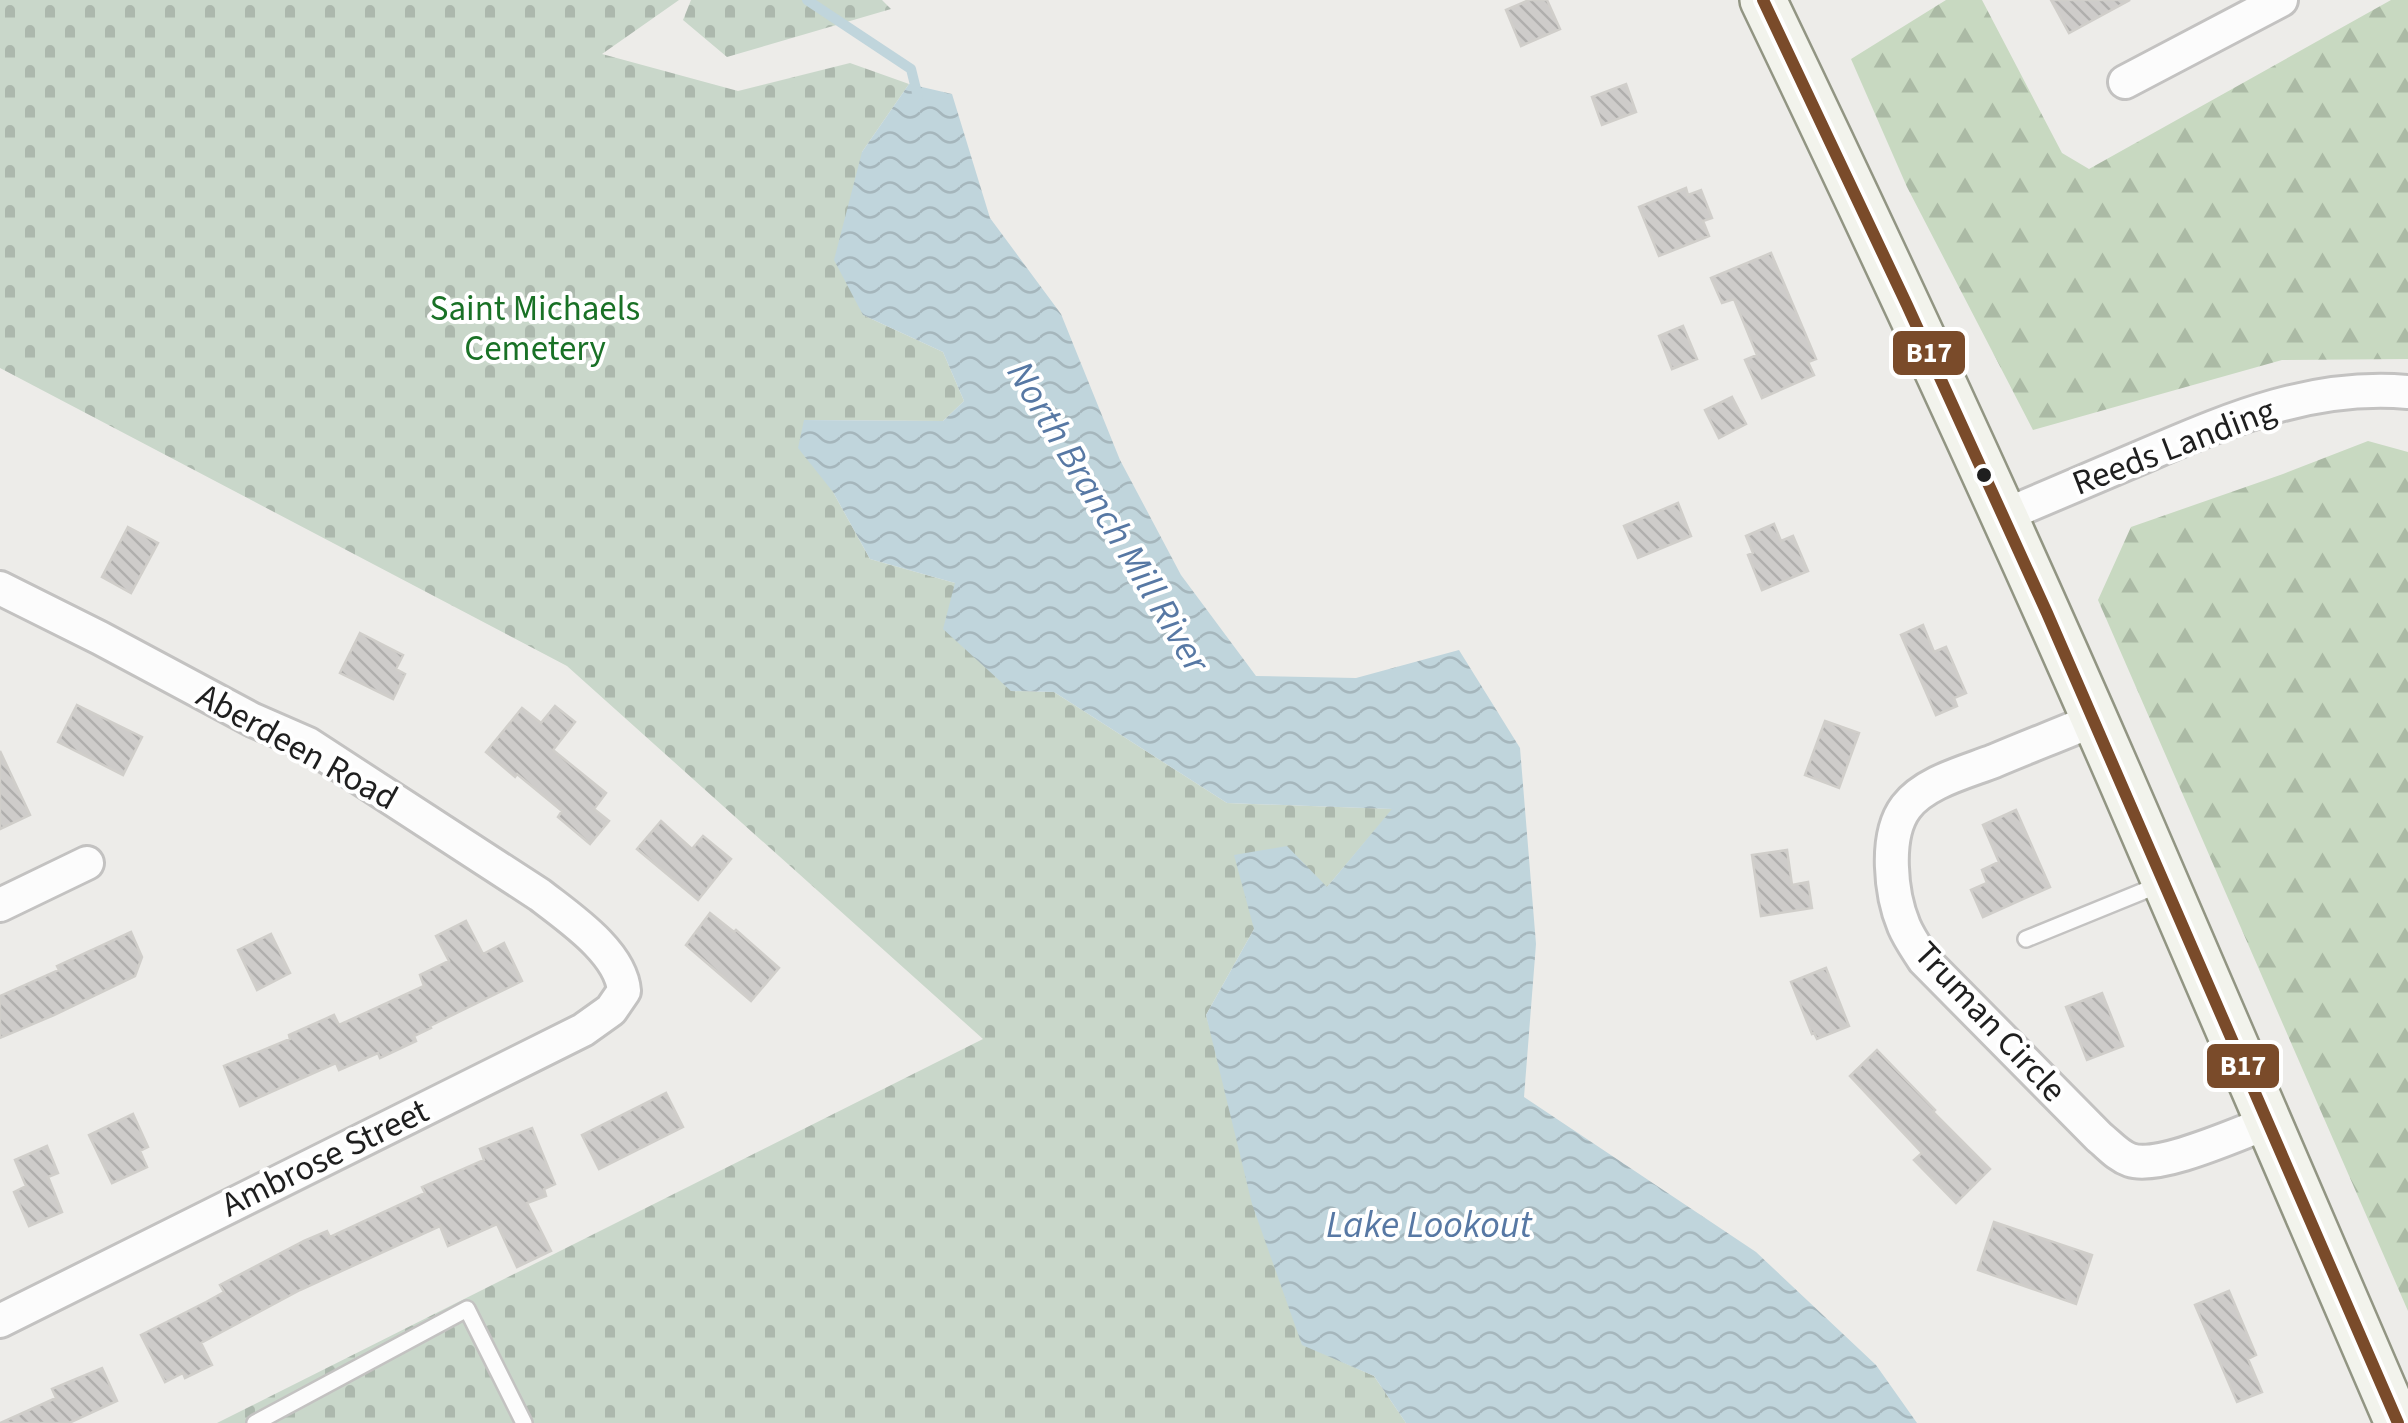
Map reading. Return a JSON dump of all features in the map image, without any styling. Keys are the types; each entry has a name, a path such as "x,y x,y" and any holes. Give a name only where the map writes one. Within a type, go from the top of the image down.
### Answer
{"main road":[{"path":"1763,0 2003,516 2398,1423"}],"street":[{"path":"2126,82 2281,0"},
{"name":"Reeds Landing","path":"2003,516 2229,420 2279,404 2330,394 2408,392"},
{"name":"Aberdeen Road","path":"0,588 253,720 308,744 540,894 596,942 619,974"},
{"name":"Truman Circle","path":"2094,720 1940,782 1906,807 1896,828 1892,853 1903,925 1924,960 2121,1156 2134,1162 2166,1159 2267,1123"},
{"path":"0,906 86,863"},
{"name":"Ambrose Street","path":"0,1321 583,1030 621,998 624,992 619,974"}],"lane":[{"path":"2026,939 2164,882"},
{"path":"255,1423 467,1309 524,1423"}],"green space":[{"name":"Saint Michaels Cemetery","path":"0,0 679,0 602,54 738,91 850,63 909,84 862,152 863,315 943,352 964,401 943,421 804,420 833,492 870,559 955,583 1011,691 1054,692 1227,803 1393,809 1327,887 1254,929 1206,1015 1302,1344 1374,1376 1406,1423 217,1423 983,1039 567,666 0,368"},
{"path":"691,0 882,0 891,9 727,57 683,20"},
{"path":"1946,0 1982,0 2062,153 2089,169 2391,0 2408,0 2408,359 2282,360 2033,430 1907,187 1851,59"},
{"path":"2368,441 2408,452 2408,1311 2098,600 2131,527"}],"water":[{"name":"Lake Lookout","path":"909,84 952,94 990,218 1061,314 1120,460 1181,575 1256,676 1356,678 1459,650 1520,748 1536,944 1524,1097 1756,1252 1876,1365 1917,1423 1406,1423 1374,1376 1302,1345 1252,1204 1206,1015 1254,929 1234,855 1287,846 1327,887 1392,809 1227,803 1054,692 1011,691 943,629 955,583 870,559 833,492 798,448 804,420 943,421 964,401 943,352 863,315 834,260 862,152"}],"building":[{"path":"1529,0 1547,0 1560,29 1521,46 1506,10"},
{"path":"2051,0 2130,0 2069,33"},
{"path":"1626,84 1636,112 1602,125 1592,97"},
{"path":"1686,188 1688,195 1701,190 1712,218 1703,221 1709,236 1659,256 1639,207"},
{"path":"1771,253 1816,359 1808,362 1814,375 1762,398 1745,360 1757,355 1734,299 1722,303 1711,278"},
{"path":"1683,326 1697,359 1672,369 1659,336"},
{"path":"1732,397 1746,424 1719,438 1705,410"},
{"path":"1678,503 1691,536 1638,558 1624,526"},
{"path":"1774,524 1781,541 1793,536 1808,571 1762,590 1748,555 1753,553 1746,536"},
{"path":"128,527 158,543 131,593 102,577"},
{"path":"1923,625 1934,652 1946,647 1966,693 1954,698 1957,706 1936,715 1901,635"},
{"path":"360,633 403,655 396,669 405,674 393,699 340,673"},
{"path":"77,705 142,737 123,775 58,742"},
{"path":"555,706 575,722 553,750 606,793 594,809 609,821 590,844 558,817 562,811 486,752 522,708 541,723"},
{"path":"1825,721 1859,733 1839,788 1805,775"},
{"path":"0,751 30,815 0,829"},
{"path":"2016,810 2050,887 1983,917 1971,890 1987,883 1982,870 1999,862 1983,825"},
{"path":"661,821 692,849 703,836 731,859 698,900 637,849"},
{"path":"1787,850 1792,885 1808,882 1812,908 1761,916 1752,855"},
{"path":"710,913 779,968 751,1001 686,945"},
{"path":"466,921 483,954 504,943 522,981 430,1026 414,1036 416,1041 380,1058 378,1053 339,1070 336,1063 240,1106 224,1066 290,1039 289,1035 334,1015 339,1025 424,986 420,975 449,961 436,936"},
{"path":"131,932 142,957 135,976 0,1038 0,996"},
{"path":"271,934 290,973 257,990 238,950"},
{"path":"1826,968 1849,1026 1817,1039 1791,982"},
{"path":"2102,993 2123,1046 2087,1060 2066,1007"},
{"path":"1877,1050 1990,1169 1956,1203 1914,1160 1922,1153 1850,1076"},
{"path":"666,1093 683,1127 599,1169 582,1135"},
{"path":"133,1114 148,1147 140,1151 147,1167 112,1183 89,1135"},
{"path":"532,1128 555,1184 544,1189 546,1196 527,1203 551,1251 517,1267 497,1224 448,1246 440,1226 300,1290 201,1343 212,1365 185,1378 183,1373 165,1382 141,1335 224,1292 220,1285 304,1241 327,1231 330,1237 425,1193 422,1187 484,1160 480,1149"},
{"path":"47,1146 58,1173 48,1177 62,1212 29,1226 14,1192 26,1186 15,1160"},
{"path":"1994,1222 2092,1255 2076,1304 1978,1270"},
{"path":"2229,1291 2256,1355 2248,1359 2262,1392 2237,1402 2195,1305"},
{"path":"102,1368 117,1401 69,1423 0,1423 56,1398 52,1389"}],"waterway":[{"name":"North Branch Mill River","path":"807,0 911,69 918,97"}],"transit line":[{"name":"B17","path":"1763,0 2047,613 2398,1423"}]}
